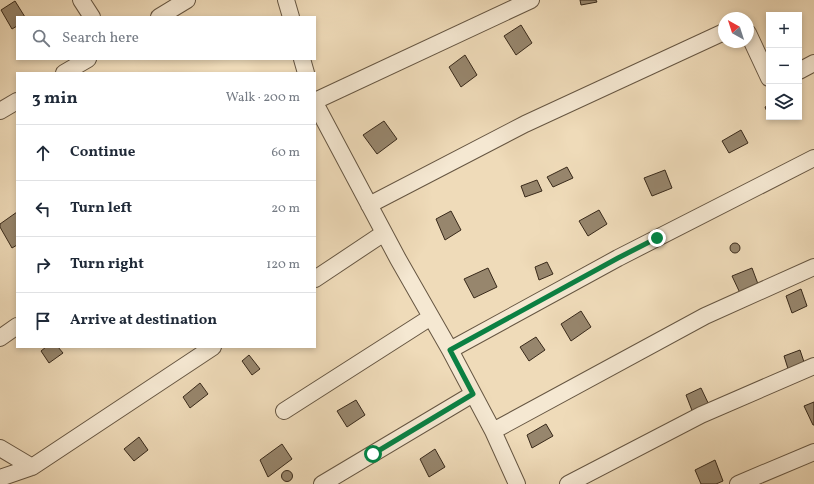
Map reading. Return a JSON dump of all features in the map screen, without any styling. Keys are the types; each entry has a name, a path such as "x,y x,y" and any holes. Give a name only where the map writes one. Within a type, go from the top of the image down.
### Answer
{"street":[{"path":"81,0 91,16"},
{"path":"160,16 187,0"},
{"path":"286,0 290,16"},
{"path":"316,102 530,0"},
{"path":"369,205 525,124 718,35"},
{"path":"754,46 766,72"},
{"path":"66,72 86,60"},
{"path":"302,60 306,72"},
{"path":"802,69 814,63"},
{"path":"0,111 16,102"},
{"path":"316,104 384,233 450,350 493,431 517,484"},
{"path":"450,350 618,258 814,158"},
{"path":"316,278 384,233"},
{"path":"493,431 705,316 814,267"},
{"path":"284,410 431,317"},
{"path":"0,338 16,327"},
{"path":"0,478 32,467 211,348"},
{"path":"568,484 701,416 814,366"},
{"path":"322,484 473,394"},
{"path":"0,448 32,467"},
{"path":"738,484 814,452"}],"building":[{"path":"580,0 596,0 597,2 581,5"},
{"path":"15,1 24,16 16,16 16,27 12,29 1,10"},
{"path":"521,25 532,43 516,55 504,36"},
{"path":"465,55 477,75 461,87 449,67"},
{"path":"384,121 397,139 377,154 363,135"},
{"path":"741,130 748,143 729,153 722,141"},
{"path":"567,167 573,178 553,187 547,177"},
{"path":"665,170 672,188 652,196 644,178"},
{"path":"537,180 542,191 525,197 521,186"},
{"path":"599,210 607,224 588,236 579,221"},
{"path":"451,211 461,230 445,240 436,219"},
{"path":"16,213 16,246 12,248 0,227 0,224"},
{"path":"733,243 737,243 740,248 737,253 733,253 730,250 730,246"},
{"path":"547,262 553,274 539,280 535,267"},
{"path":"488,268 497,287 474,298 464,279"},
{"path":"752,268 758,284 740,293 732,276"},
{"path":"801,289 807,306 792,313 786,296"},
{"path":"581,311 591,327 571,341 561,324"},
{"path":"536,337 545,350 529,361 520,347"},
{"path":"45,348 59,348 63,353 49,363 41,351"},
{"path":"800,350 806,368 790,375 784,356"},
{"path":"249,355 260,369 252,375 242,361"},
{"path":"200,383 208,394 190,408 183,397"},
{"path":"701,388 710,407 693,413 686,395"},
{"path":"356,400 365,415 347,427 337,411"},
{"path":"814,402 814,425 813,425 804,406"},
{"path":"546,424 553,436 532,448 527,435"},
{"path":"139,437 148,450 134,461 124,449"},
{"path":"282,444 292,459 268,477 260,460"},
{"path":"435,449 445,467 429,477 420,459"},
{"path":"715,460 723,481 716,484 701,484 695,470"},
{"path":"285,471 289,471 291,472 291,480 285,481 282,478 282,474"}],"route":[{"path":"373,454 473,394 450,350 657,238"}]}
